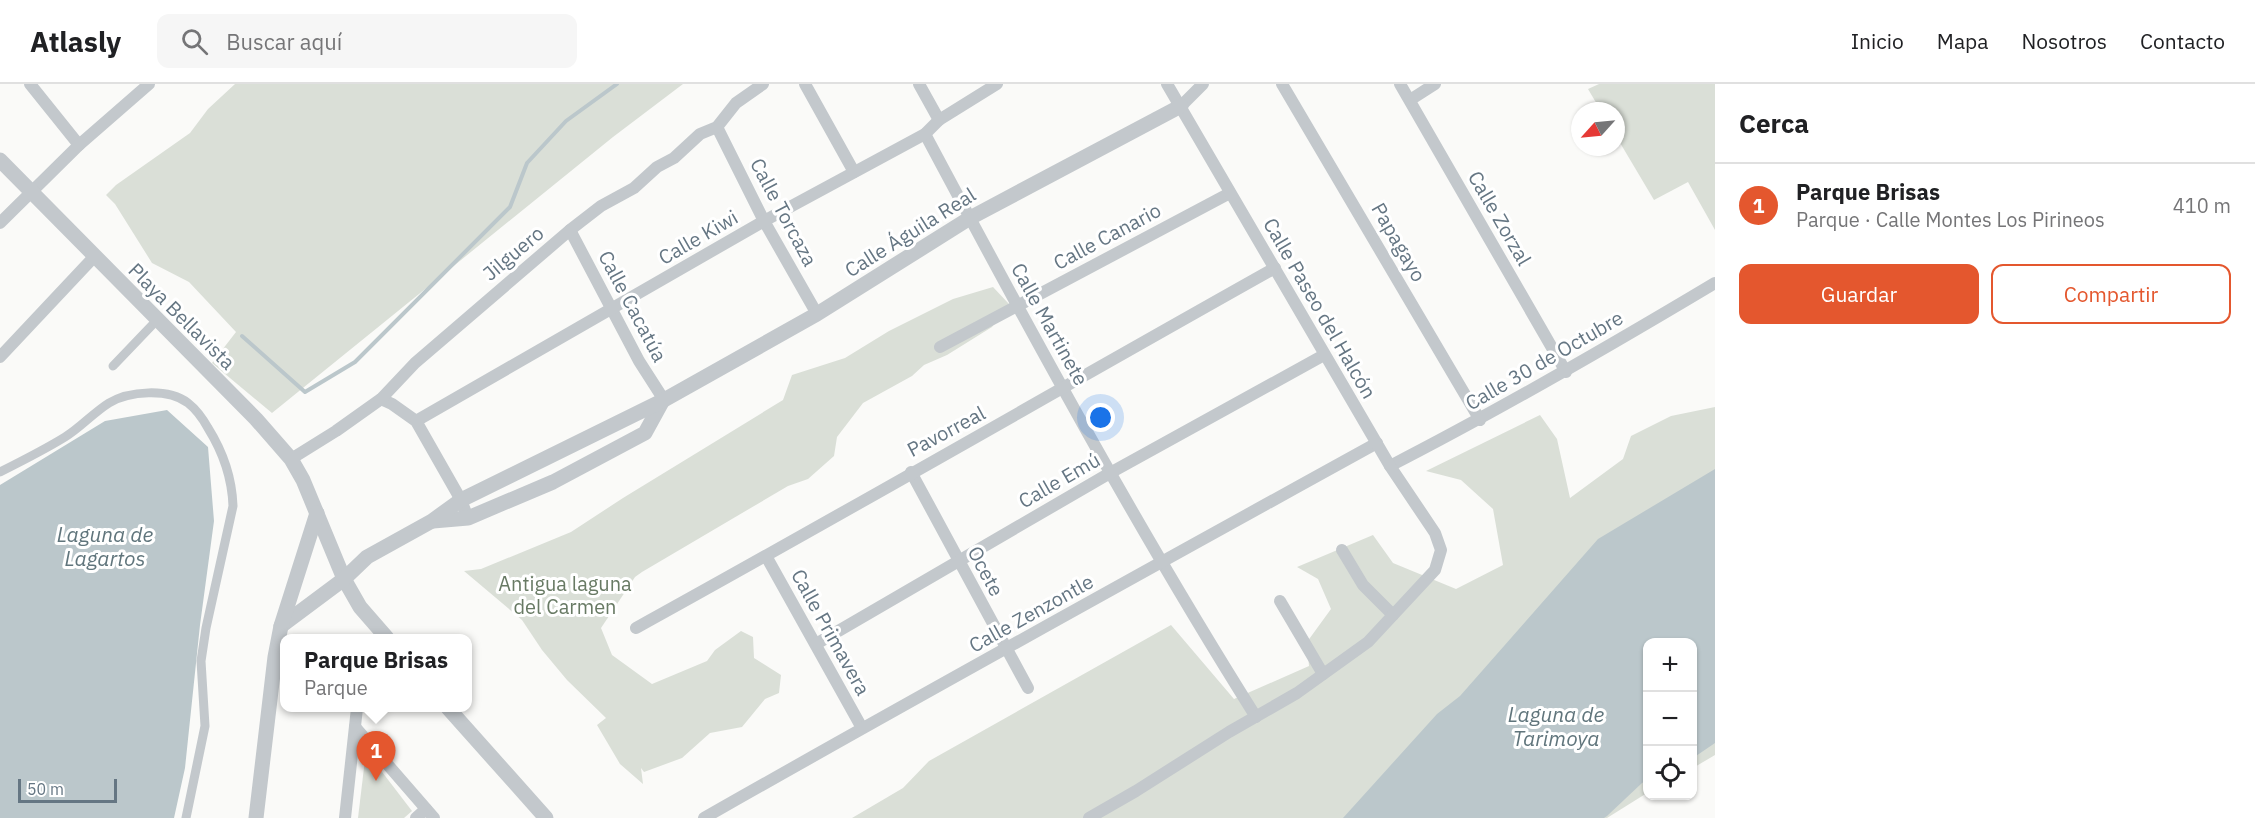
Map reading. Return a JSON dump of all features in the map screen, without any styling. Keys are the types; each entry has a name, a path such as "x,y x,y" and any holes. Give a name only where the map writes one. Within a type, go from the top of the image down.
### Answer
{"street":[{"path":"30,84 79,145"},
{"name":"Jilguero","path":"291,459 381,399 415,363 570,230 601,206 634,188 657,167 674,158 700,134 717,128 736,104 763,84"},
{"path":"805,84 854,172"},
{"path":"920,84 939,120"},
{"name":"Calle Kiwi","path":"416,421 764,221 925,134 939,120 997,84"},
{"name":"Calle Paseo del Halcón","path":"1167,84 1390,466 1434,532 1440,550 1435,570 1393,615"},
{"path":"1181,106 1203,84"},
{"name":"Papagayo","path":"1282,84 1480,420"},
{"name":"Calle Zorzal","path":"1400,84 1566,372"},
{"path":"1410,100 1435,84"},
{"path":"0,223 142,86"},
{"name":"Calle Águila Real","path":"282,626 344,579 367,557 432,521 461,500 664,400 817,314 970,218 1181,106"},
{"name":"Calle Torcaza","path":"717,128 764,221 817,314"},
{"name":"Calle Martinete","path":"925,134 1016,306 1110,473 1256,717"},
{"name":"Playa Bellavista","path":"0,160 256,419 291,459 303,480 344,579 360,607 383,634"},
{"name":"Calle Canario","path":"940,347 1230,193"},
{"name":"Calle Cacatúa","path":"570,230 639,361 664,400"},
{"path":"0,357 94,257"},
{"name":"Pavorreal","path":"636,628 1275,268"},
{"name":"Calle 30 de Octubre","path":"1390,466 1480,420 1566,372 1715,283"},
{"path":"113,366 157,320"},
{"name":"Calle Emú","path":"816,644 1110,473 1324,354"},
{"path":"0,472 67,436 110,402 128,396 166,395 186,402 200,415 215,438 228,467 232,506 201,661 205,726 186,818"},
{"path":"381,399 416,421 461,500 468,518"},
{"name":"Calle Águila Real","path":"432,521 468,518 553,482 645,433 664,400"},
{"name":"Calle Zenzontle","path":"704,818 1377,443"},
{"name":"Ocete","path":"911,472 1028,687"},
{"path":"280,634 316,513"},
{"path":"1089,818 1297,693 1368,642 1393,615 1362,585 1342,550"},
{"name":"Calle Primavera","path":"766,556 862,728"},
{"path":"1280,601 1323,674"},
{"path":"256,818 275,657 280,635"},
{"path":"345,818 357,712"},
{"path":"451,712 537,815"},
{"path":"355,728 430,813 416,818"}],"green space":[{"path":"235,84 683,84 613,137 272,413 212,363 236,332 189,282 152,263 115,204 106,195 116,185 190,133 208,109"},
{"path":"1599,84 1715,84 1715,230 1688,182 1654,200 1625,151 1625,102 1596,102 1588,89"},
{"name":"Antigua laguna del Carmen","path":"993,287 1009,304 992,327 863,403 837,437 834,456 808,479 788,486 635,577 601,628 612,655 652,684 707,661 715,650 741,631 753,637 754,658 781,675 779,693 765,699 742,727 710,733 682,758 644,772 641,768 643,784 620,764 597,725 606,718 567,680 542,650 522,620 464,571 481,569 571,532 783,400 792,375 845,358 889,331 953,299"},
{"path":"1715,407 1715,755 1697,766 1697,638 1643,638 1643,796 1607,818 852,818 903,788 929,761 1171,625 1234,699 1309,666 1307,642 1331,609 1318,579 1297,567 1373,535 1393,563 1456,589 1503,565 1493,509 1461,480 1426,471 1540,415 1557,439 1570,498 1623,459 1631,436 1671,416"},
{"path":"366,751 412,811 404,818 358,818"}],"water":[{"name":"Laguna de Lagartos","path":"167,410 208,447 214,521 185,768 174,818 0,818 0,485 105,421"},
{"name":"Laguna de Tarimoya","path":"1715,469 1715,743 1697,755 1697,638 1643,638 1643,782 1604,818 1343,818 1437,714 1460,696 1598,539"}],"waterway":[{"path":"242,336 305,392 355,362 510,207 527,163 566,121 617,84"}],"place":[{"name":"Parque Brisas","path":"376,781"}]}
